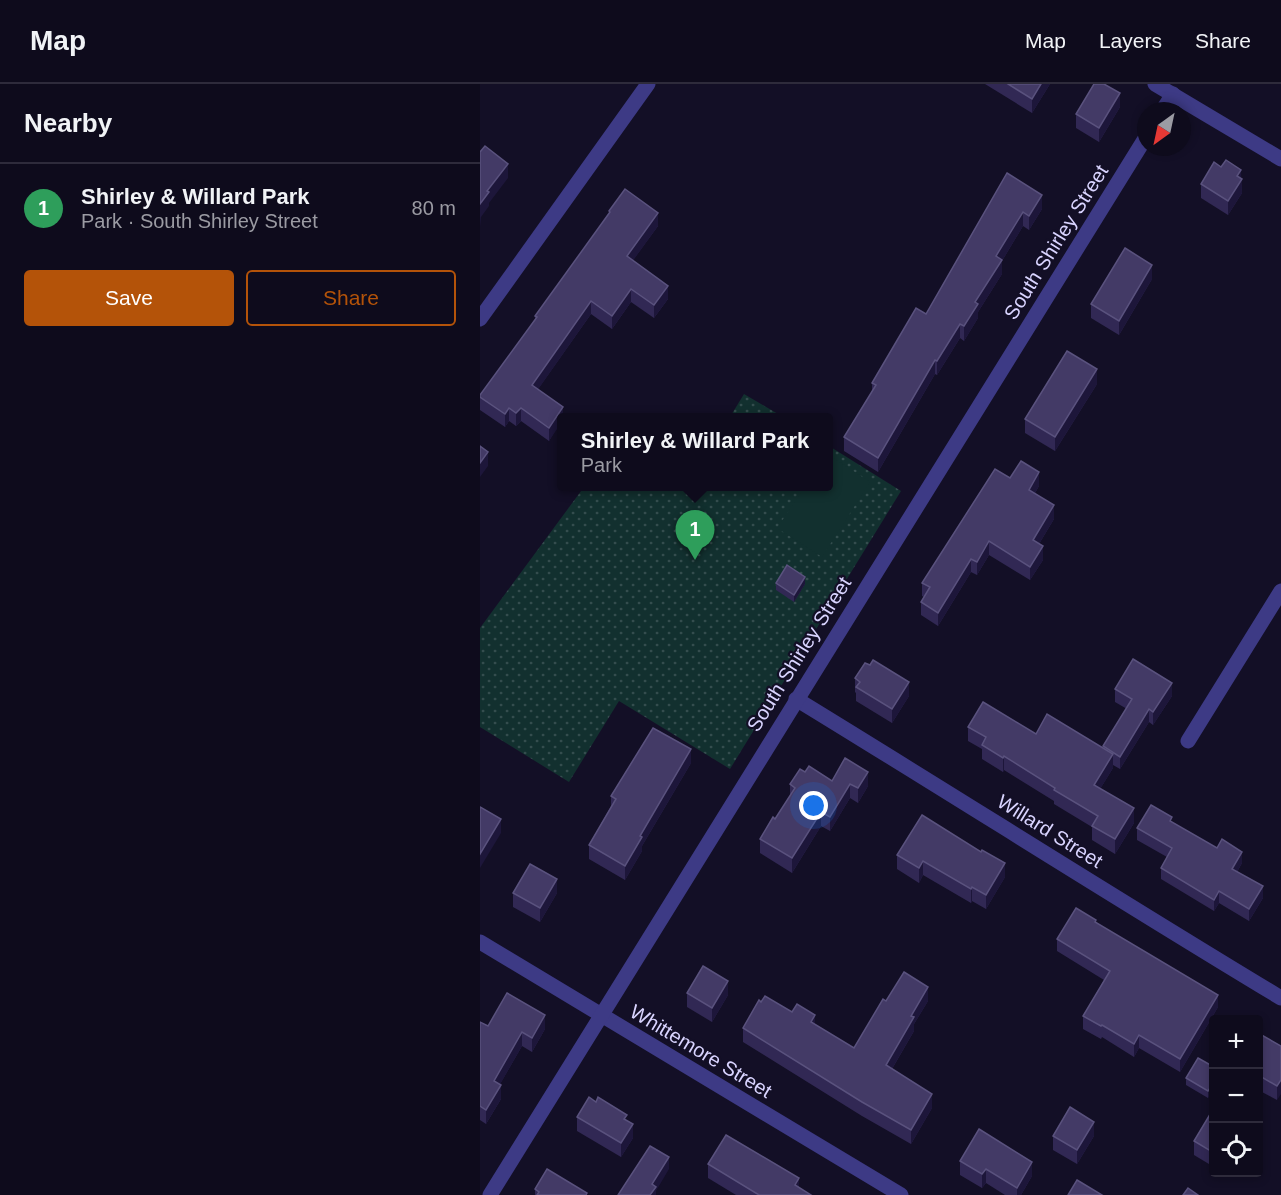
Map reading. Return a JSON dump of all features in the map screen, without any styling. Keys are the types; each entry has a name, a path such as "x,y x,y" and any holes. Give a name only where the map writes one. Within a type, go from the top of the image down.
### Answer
{"street":[{"path":"480,319 648,84"},
{"path":"1155,84 1281,159"},
{"path":"1168,102 1173,94"},
{"name":"South Shirley Street","path":"490,1195 1137,151"},
{"path":"1188,741 1281,591"},
{"name":"Willard Street","path":"796,699 948,791 1146,917 1281,998"},
{"name":"Whittemore Street","path":"480,942 901,1195"}],"green space":[{"path":"744,394 776,413 732,413"},
{"path":"833,448 901,491 730,769 619,701 569,782 480,727 480,628 581,491 833,491"},
{"path":"833,458 870,482 822,557 777,528 802,491 833,491"}],"building":[{"path":"1008,84 1041,84 1032,99"},
{"path":"1094,84 1104,84 1120,93 1099,128 1076,114"},
{"path":"485,146 508,164 480,204 480,152"},
{"path":"1226,160 1241,170 1237,176 1242,179 1228,201 1201,184 1214,162 1221,167"},
{"path":"1007,173 1042,195 1029,216 1023,212 996,256 1002,260 975,302 978,304 964,326 960,324 937,361 935,360 878,458 844,437 876,385 872,383 916,308 926,314"},
{"path":"625,189 658,213 627,256 668,286 654,305 631,289 612,316 591,301 532,385 563,407 549,428 521,408 516,413 509,408 505,414 480,395 537,317 535,316"},
{"path":"1125,248 1152,265 1119,321 1091,304"},
{"path":"1067,351 1097,369 1055,437 1025,419"},
{"path":"480,446 488,452 480,463"},
{"path":"1021,461 1039,472 1029,490 1054,505 1033,540 1043,546 1030,567 989,541 977,562 971,559 938,613 921,602 930,587 922,583 995,469 1010,478"},
{"path":"787,565 805,577 794,595 776,583"},
{"path":"1133,659 1172,683 1153,712 1149,709 1120,757 1103,746 1132,699 1115,689"},
{"path":"873,660 909,682 892,709 856,687 860,682 855,678 865,663 870,665"},
{"path":"983,702 1036,734 1047,714 1113,754 1094,785 1134,808 1115,839 1092,826 1098,816 1004,756 1003,758 982,745 986,737 968,727"},
{"path":"653,728 691,749 625,866 589,845 616,799 611,796"},
{"path":"845,758 868,772 858,788 850,784 830,817 821,812 792,858 760,839 795,788 790,784 800,769 805,772 809,766 832,781"},
{"path":"1151,805 1172,817 1170,821 1217,848 1222,839 1242,852 1232,869 1263,886 1249,909 1219,891 1214,900 1161,868 1172,848 1137,828"},
{"path":"480,807 501,819 480,854"},
{"path":"922,815 981,852 982,850 1005,863 986,895 972,887 971,889 923,861 919,868 897,855"},
{"path":"530,864 557,879 540,908 513,893"},
{"path":"1076,908 1096,920 1095,922 1218,995 1180,1059 1139,1035 1134,1044 1083,1016 1110,971 1057,939"},
{"path":"703,966 728,981 712,1008 687,993"},
{"path":"904,972 928,987 911,1016 914,1017 886,1065 932,1094 911,1130 743,1028 759,1000 761,1002 765,996 792,1012 797,1004 815,1015 811,1022 854,1048 883,999 886,1001"},
{"path":"507,993 545,1015 532,1038 522,1032 494,1081 501,1085 486,1110 480,1106 480,1022 488,1026"},
{"path":"1263,1036 1281,1046 1281,1080 1277,1086 1263,1078"},
{"path":"1198,1058 1209,1064 1208,1091 1186,1078"},
{"path":"589,1097 596,1102 598,1097 627,1115 624,1119 633,1124 621,1143 577,1117"},
{"path":"1070,1107 1094,1122 1077,1150 1053,1136"},
{"path":"1209,1116 1209,1150 1194,1141"},
{"path":"979,1129 1032,1162 1017,1188 986,1169 982,1174 960,1161"},
{"path":"726,1135 799,1178 795,1185 811,1195 759,1195 708,1164"},
{"path":"650,1146 669,1157 652,1184 656,1187 650,1195 618,1195"},
{"path":"547,1169 587,1193 586,1195 537,1195 539,1192 535,1189"},
{"path":"1077,1180 1102,1195 1068,1195"},
{"path":"1188,1188 1198,1195 1183,1195"}],"place":[{"name":"Shirley & Willard Park","path":"695,560"}]}
